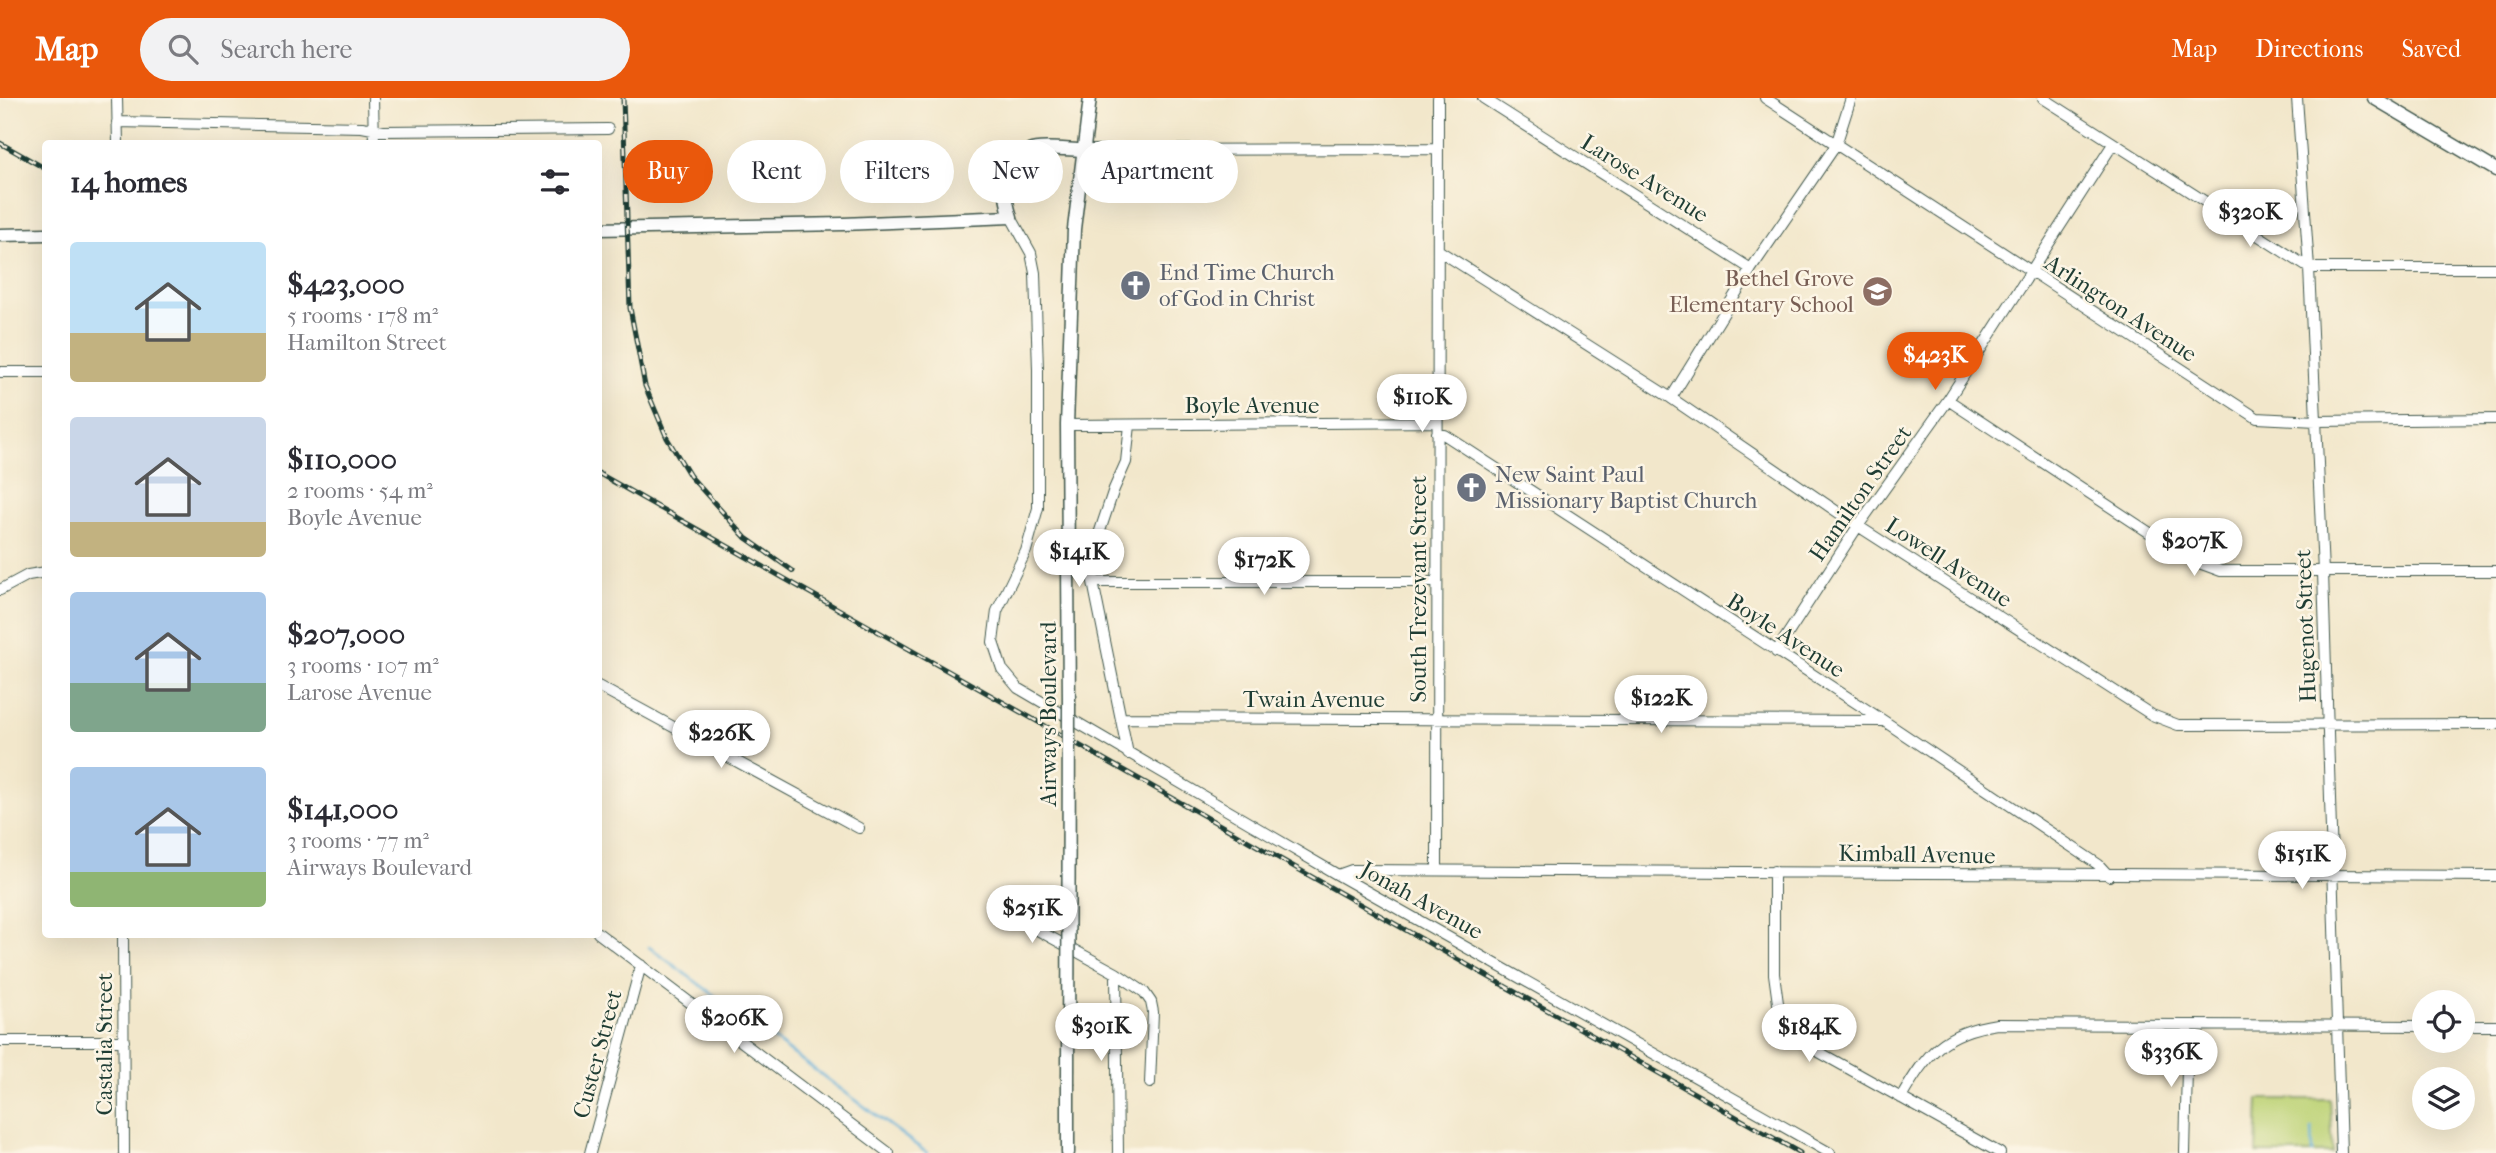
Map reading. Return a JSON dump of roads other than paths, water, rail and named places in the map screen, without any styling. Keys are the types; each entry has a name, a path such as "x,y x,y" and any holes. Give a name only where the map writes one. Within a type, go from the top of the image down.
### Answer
{"main road":[{"name":"Airways Boulevard","path":"1084,140 1090,98"},
{"path":"2374,98 2496,170"},
{"name":"Airways Boulevard","path":"1011,217 1005,200 1005,180 1007,170 1015,160 1030,150 1077,150"},
{"name":"Airways Boulevard","path":"1068,1153 1068,425 1077,203"},
{"path":"602,229 843,224 1011,217"},
{"path":"0,235 42,234"}],"street":[{"path":"117,98 118,140"},
{"path":"373,98 374,140"},
{"name":"South Trezevant Street","path":"1437,870 1438,98"},
{"name":"Larose Avenue","path":"1483,98 1751,269"},
{"name":"Arlington Avenue","path":"1765,98 2257,418 2316,421 2496,419"},
{"path":"1671,398 1751,269 1836,145 1851,98"},
{"path":"2042,98 2309,268 2496,268"},
{"name":"Hugenot Street","path":"2297,98 2309,268 2323,572 2342,1153"},
{"path":"117,122 360,127 383,131 608,129"},
{"name":"Hamilton Street","path":"1776,652 1858,526 1948,400 2113,144"},
{"path":"1238,150 1437,149"},
{"name":"Airways Boulevard","path":"1002,669 993,642 997,611 1026,551 1038,508 1035,273 1031,253 1011,217"},
{"name":"Lowell Avenue","path":"1438,250 1671,398 1858,526 2152,715 2178,725 2496,724"},
{"path":"0,372 42,372"},
{"path":"1948,400 2191,560 2221,571 2496,571"},
{"name":"Boyle Avenue","path":"1068,425 1437,428 1884,721 2099,865 2109,876"},
{"path":"1128,754 1093,582 1097,540 1126,462 1130,425"},
{"path":"0,590 28,575 42,573"},
{"path":"1093,582 1436,582"},
{"name":"Jonah Avenue","path":"1002,669 1018,688 1128,754 1830,1153"},
{"path":"602,688 859,828"},
{"name":"Twain Avenue","path":"1121,718 1884,721"},
{"name":"Kimball Avenue","path":"1338,875 1352,870 1437,870 2109,876 2496,876"},
{"path":"1774,871 1774,974 1778,1003 1784,1017 1799,1037 1817,1051 2000,1153"},
{"path":"999,909 1144,992 1151,1002 1153,1012 1150,1083"},
{"path":"602,936 889,1153"},
{"name":"Castalia Street","path":"123,938 124,1153"},
{"name":"Custer Street","path":"590,1153 641,965"},
{"path":"1116,974 1118,1153"},
{"path":"1901,1098 1931,1052 1943,1041 1969,1029 1997,1024 2412,1026"},
{"path":"2185,1153 2188,1026"},
{"path":"2475,1026 2496,1026"},
{"path":"0,1041 124,1041"}],"waterway":[{"path":"649,947 927,1153"},
{"path":"2312,1128 2313,1153"}],"railway":[{"path":"623,98 630,308 645,386 667,438 690,476 746,538 793,571"},
{"path":"0,143 42,167"},
{"path":"602,475 1800,1153"}],"place":[{"name":"End Time Church of God in Christ","path":"1136,285"},
{"name":"Bethel Grove Elementary School","path":"1877,291"},
{"name":"New Saint Paul Missionary Baptist Church","path":"1472,487"}]}
